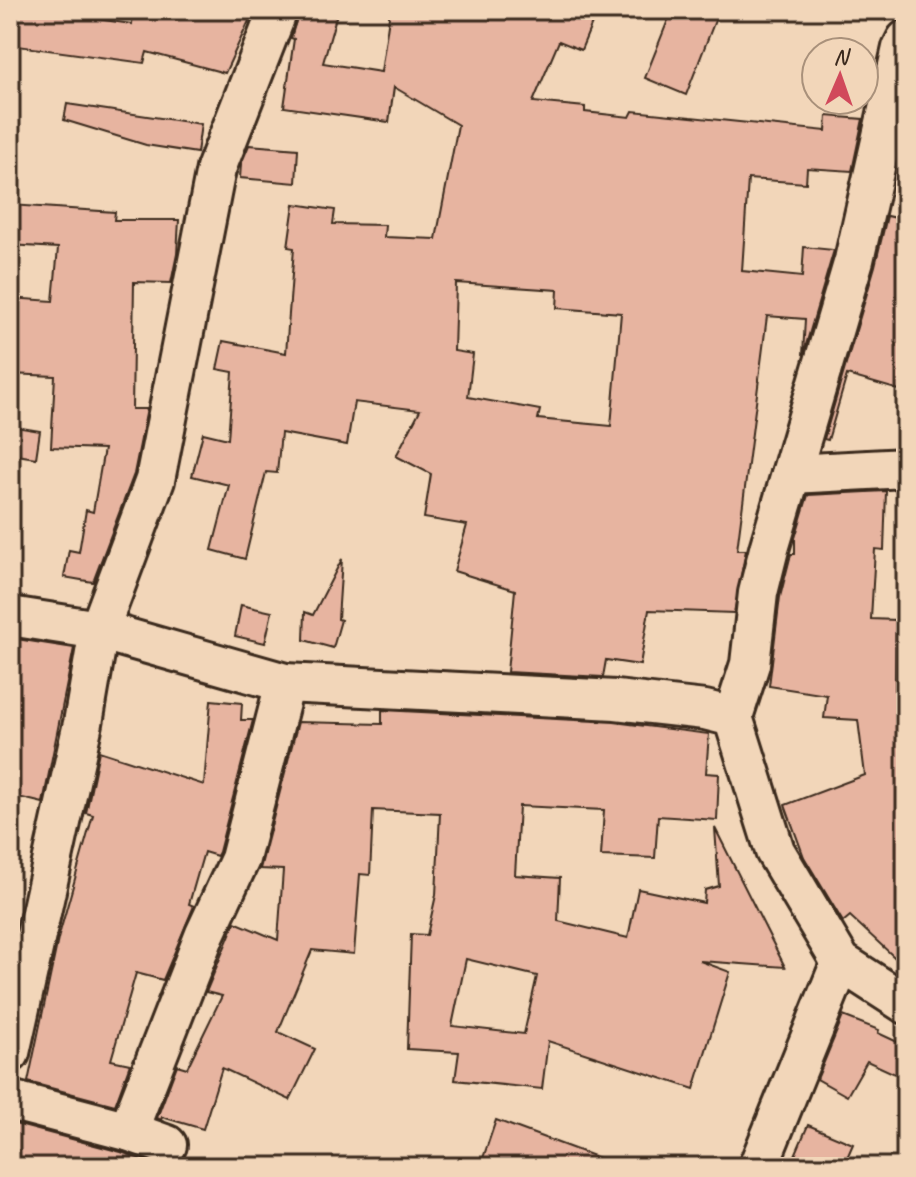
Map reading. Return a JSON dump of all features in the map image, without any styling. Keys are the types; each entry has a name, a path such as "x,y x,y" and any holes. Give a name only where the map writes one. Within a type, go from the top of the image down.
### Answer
{"street":[{"path":"10,1053 83,723 99,630 155,480 216,169 278,10"},
{"path":"906,40 854,260 758,593 750,664 733,717 775,851 841,962 906,1004"},
{"path":"791,474 906,468"},
{"path":"10,616 99,630 285,683 616,700 705,710 733,717"},
{"path":"128,1131 205,934 240,859 285,683"},
{"path":"758,1167 841,962"},
{"path":"10,1100 128,1131 167,1145"}],"building":[{"path":"10,10 35,10 132,24 133,10 254,10 225,73 147,52 144,63 10,45"},
{"path":"299,10 338,10 323,63 381,72 390,10 568,10 593,21 581,50 559,41 533,102 585,107 585,112 630,117 633,111 826,131 827,116 863,119 852,171 807,168 806,183 748,179 742,271 802,277 804,247 834,250 803,355 805,319 767,316 737,550 746,550 734,613 649,610 640,665 606,660 603,677 507,672 515,590 454,571 467,525 424,518 431,474 396,456 420,410 354,402 347,445 281,433 277,473 266,472 245,559 212,550 229,485 192,476 203,433 228,439 233,372 217,369 223,341 286,353 294,248 288,247 294,204 335,210 333,224 385,225 384,237 436,239 458,125 394,87 389,122 284,107 294,39 291,38","holes":["456,283 558,290 557,308 621,313 611,426 538,419 540,410 468,397 473,354 454,351"]},
{"path":"672,10 719,10 686,95 645,78"},
{"path":"67,104 201,124 197,153 146,145 64,120"},
{"path":"249,145 298,149 296,183 240,178 241,164"},
{"path":"10,205 115,212 114,220 179,220 171,283 134,282 132,409 147,409 134,474 93,582 64,577 69,550 79,552 86,510 93,512 104,449 51,447 55,376 10,374 10,298 53,301 58,248 10,245"},
{"path":"887,216 906,220 906,392 847,375 828,440 824,439 875,266"},
{"path":"10,426 40,431 36,458 10,454"},
{"path":"886,491 884,550 875,549 871,619 896,620 895,699 906,700 906,968 850,916 843,922 804,857 785,805 865,775 858,720 824,718 827,695 769,686 780,597 791,554 795,554 795,538 808,495"},
{"path":"342,559 338,619 341,620 333,648 304,640 305,612 313,615"},
{"path":"241,605 272,612 265,643 235,636"},
{"path":"10,638 74,648 43,803 10,795"},
{"path":"211,700 242,703 241,720 253,720 219,852 217,856 204,852 189,904 194,906 163,980 136,973 111,1060 130,1064 115,1105 28,1082 58,939 93,815 86,813 99,751 204,785"},
{"path":"382,710 614,722 709,734 706,773 719,774 717,820 658,816 655,858 601,856 604,810 519,806 515,875 560,878 558,921 628,938 638,889 704,903 705,890 719,886 715,828 785,967 700,961 730,972 694,1089 548,1041 542,1089 455,1080 459,1052 407,1049 411,934 427,935 436,895 440,813 373,810 370,875 360,874 354,954 312,950 278,1032 315,1049 290,1100 222,1068 203,1129 157,1118 177,1065 187,1068 222,996 206,992 235,922 278,940 283,870 260,869 298,722 382,724","holes":["466,959 537,976 524,1034 452,1026"]},
{"path":"843,1016 879,1030 878,1033 906,1046 906,1079 867,1061 847,1096 817,1079"},
{"path":"496,1120 615,1164 615,1167 480,1167"},
{"path":"15,1124 121,1152 149,1162 148,1167 10,1167"},
{"path":"808,1125 853,1144 843,1167 790,1167"}]}
